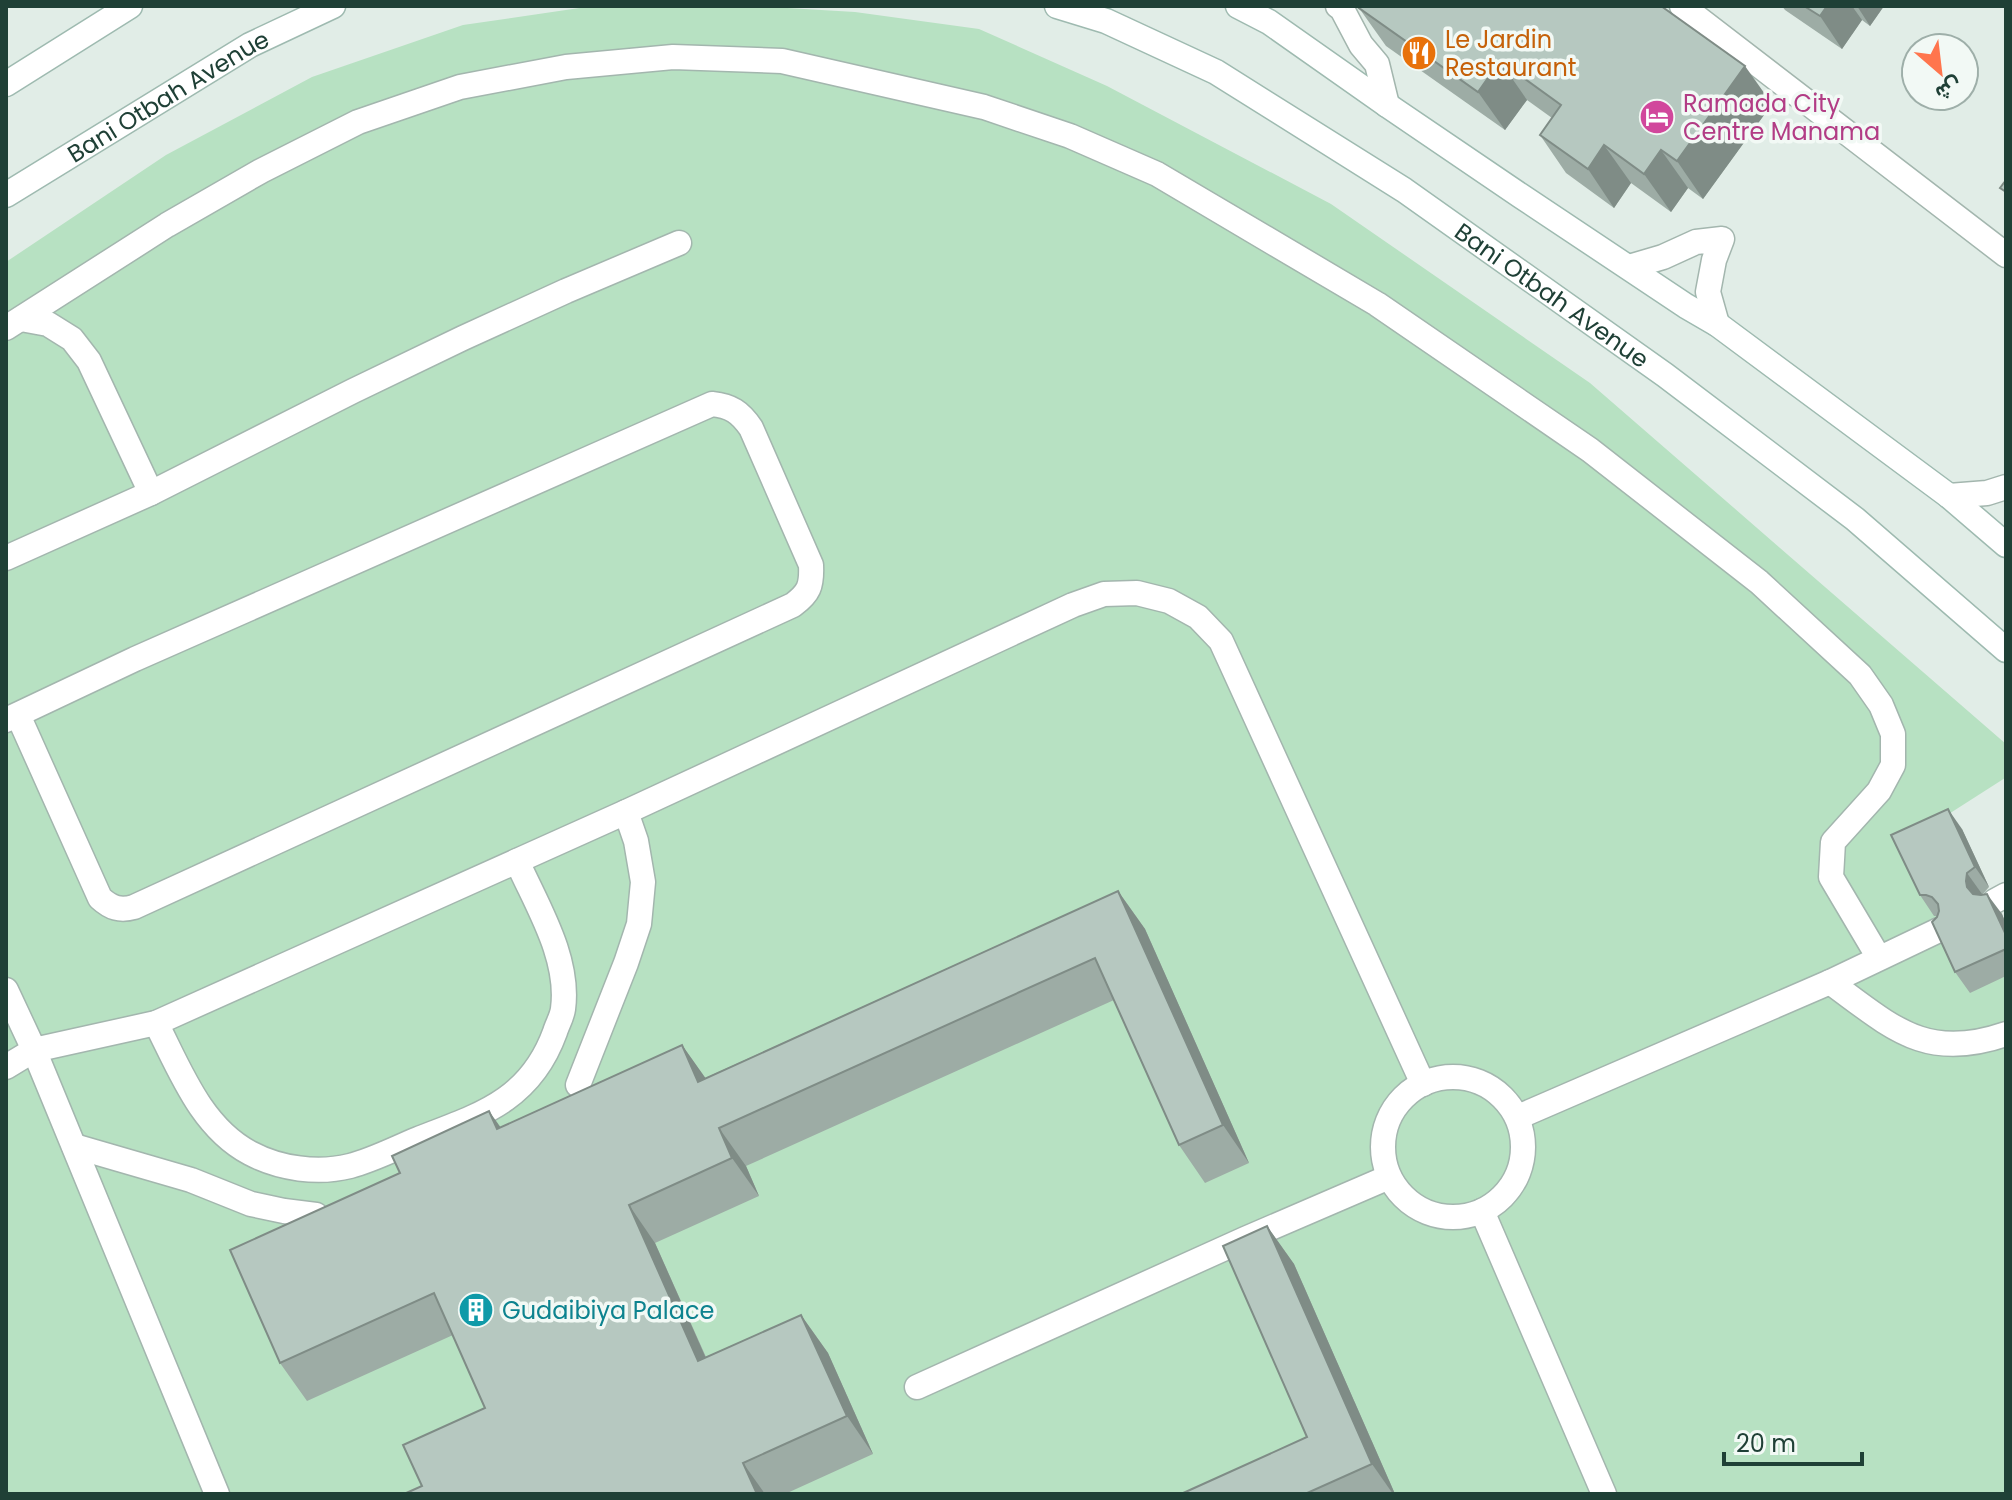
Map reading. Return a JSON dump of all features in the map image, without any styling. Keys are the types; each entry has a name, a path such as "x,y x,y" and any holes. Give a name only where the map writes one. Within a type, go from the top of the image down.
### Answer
{"main road":[{"name":"Bani Otbah Avenue","path":"6,195 250,45 333,6"},
{"name":"Bani Otbah Avenue","path":"1057,6 1106,21 1216,72 1404,190 1665,375 1855,519 2006,650"},
{"path":"1238,6 1269,22 1387,105 1717,324 1949,496 2006,545"},
{"path":"1338,6 1361,45 1377,64 1387,105"},
{"path":"1682,6 2006,255"},
{"path":"6,84 125,7"},
{"path":"13,324 167,225 261,171 358,122 460,87 566,67 673,57 782,61 984,107 1070,136 1157,174 1377,304 1590,450 1759,582 1860,675 1881,705 1893,734 1893,765 1879,791 1833,842 1831,877 1879,958"},
{"path":"1629,267 1663,257 1696,242 1722,239 1708,292 1717,324"},
{"path":"6,558 151,493 463,338 679,243"},
{"path":"13,324 48,324 72,339 89,361 151,493"},
{"path":"712,404 728,406 742,414 751,428 811,565 812,581 805,595 793,605 124,910 107,905 100,898 12,718 135,659 712,404"},
{"path":"1949,496 1987,493 2006,487"},
{"path":"6,1067 34,1050 156,1023 626,812 1073,605 1104,594 1137,593 1169,601 1198,617 1221,641 1423,1084"},
{"path":"578,1085 639,924 643,882 636,841 626,812"},
{"path":"156,1023 195,1099 210,1120 228,1138 250,1153 274,1163 325,1170 352,1166 487,1112 513,1094 535,1071 563,1010 563,974 552,939 517,861"},
{"path":"1518,1117 1830,982 1939,930"},
{"path":"1830,982 1911,1037 1942,1045 1973,1044 2006,1034"},
{"path":"6,990 34,1050 217,1494"},
{"path":"1444,1078 1466,1078 1488,1086 1505,1099 1518,1117 1523,1138 1523,1161 1515,1182 1501,1200 1482,1211 1461,1217 1439,1216 1418,1208 1401,1195 1389,1177 1383,1156 1384,1134 1392,1113 1405,1096 1423,1084 1444,1078"},
{"path":"74,1146 191,1180 251,1204 316,1215"},
{"path":"917,1387 1389,1177"},
{"path":"1482,1211 1604,1494"}],"green space":[{"path":"593,6 752,6 855,12 979,29 1107,86 1331,204 1590,383 2006,744 2005,778 1930,826 2001,978 2006,976 2006,1494 6,1494 6,262 166,155 312,77 463,25"}],"building":[{"name":"Ramada City Centre Manama","path":"1661,6 1745,66 1677,161 1661,150 1644,174 1604,145 1588,169 1540,135 1561,105 1500,61 1478,92 1359,8"},
{"path":"1804,6 1827,6 1820,16"},
{"path":"1948,809 1975,867 1967,873 1967,887 1973,894 1987,894 2006,935 2006,949 1955,972 1932,922 1939,911 1938,904 1932,897 1920,895 1891,835"},
{"name":"Gudaibiya Palace","path":"1118,891 1223,1125 1179,1145 1095,958 719,1128 732,1158 629,1205 698,1361 801,1315 847,1416 743,1463 757,1494 404,1494 422,1486 403,1445 485,1408 434,1293 280,1363 230,1250 400,1173 392,1156 489,1111 497,1129 682,1045 698,1082"},
{"path":"1267,1226 1372,1464 1305,1494 1181,1494 1307,1437 1223,1246"}],"place":[{"name":"Le Jardin Restaurant","path":"1419,53"},
{"name":"Ramada City Centre Manama","path":"1657,117"},
{"name":"Gudaibiya Palace","path":"476,1310"}]}
